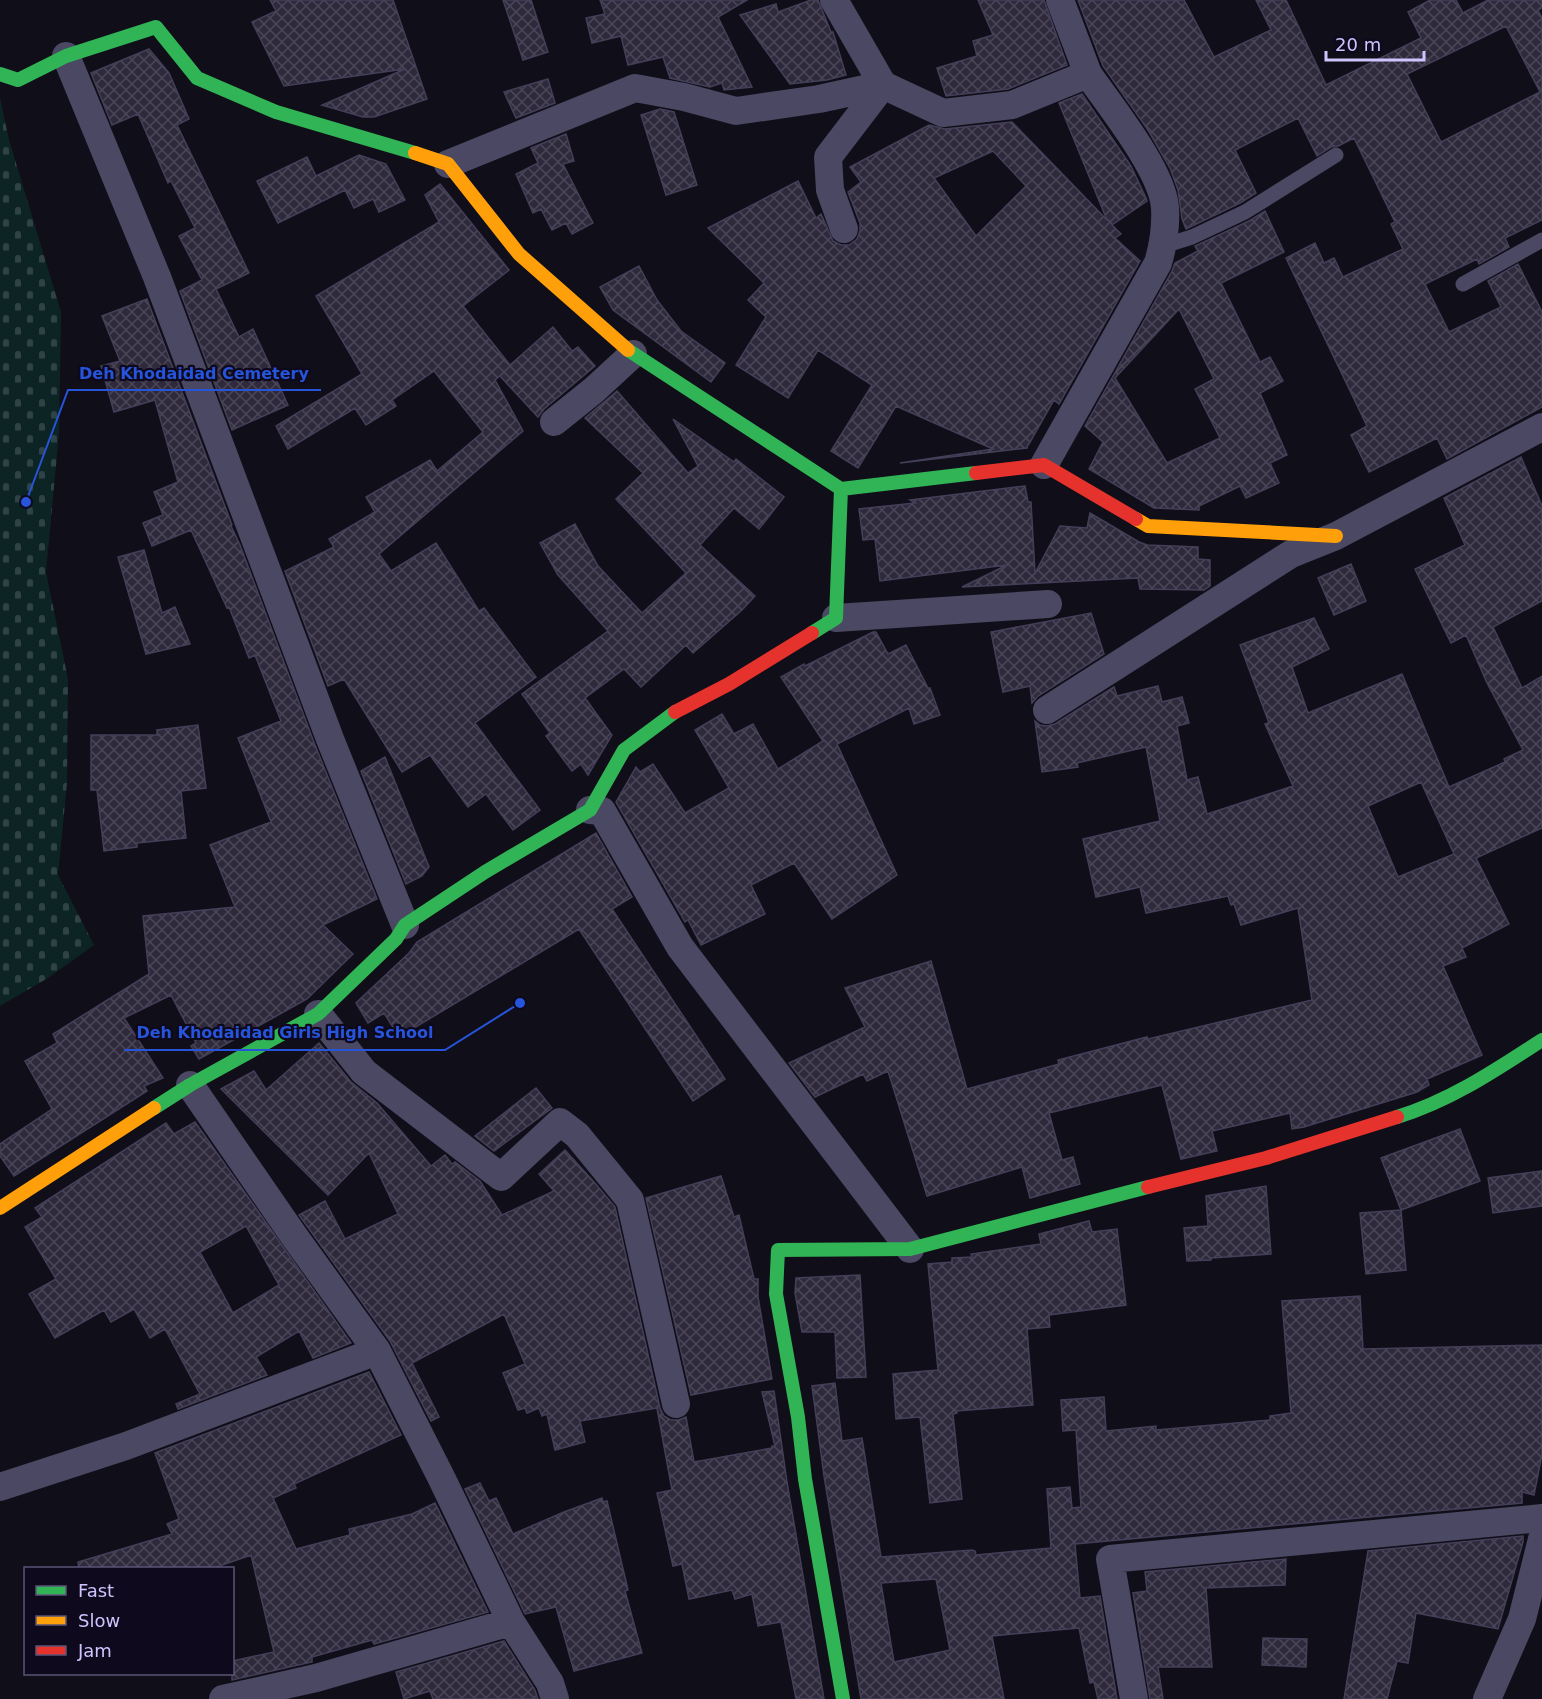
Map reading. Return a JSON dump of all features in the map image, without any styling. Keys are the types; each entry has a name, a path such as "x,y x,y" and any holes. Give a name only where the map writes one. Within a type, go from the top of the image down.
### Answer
{"street":[{"path":"834,0 883,85 943,113 1012,105 1088,74"},
{"path":"1044,465 1158,263 1163,246 1165,207 1155,172 1088,74 1060,0"},
{"path":"0,57 9,77 156,27 197,78 276,112 368,138 448,165 519,254 633,354 842,489 1044,465 1148,526 1336,536"},
{"path":"66,56 157,277 330,739 405,924"},
{"path":"448,165 635,88 736,111 819,99 883,85"},
{"path":"844,229 830,190 828,157 883,85"},
{"path":"554,422 594,390 633,354"},
{"path":"1047,710 1291,554 1336,536 1542,427"},
{"path":"836,618 842,489"},
{"path":"0,1208 190,1085 318,1014 396,939 405,924 485,872 590,810 624,750 668,716 729,684 836,618 1048,604"},
{"path":"590,810 602,811 680,947 910,1250"},
{"path":"318,1014 364,1072 501,1177 560,1122 577,1135 630,1200 676,1404"},
{"path":"843,1699 776,1294 778,1250 910,1250 1102,1198 1266,1158 1424,1109 1483,1078 1542,1040"},
{"path":"190,1085 377,1352 511,1622 550,1683 555,1699"},
{"path":"0,1487 126,1446 377,1352"},
{"path":"1134,1699 1110,1559 1542,1518"},
{"path":"1487,1699 1532,1619 1542,1539"},
{"path":"223,1699 316,1678 511,1622"}],"lane":[{"path":"1163,246 1192,237 1245,212 1336,154"},
{"path":"1463,284 1542,240"}],"green space":[{"path":"0,98 9,140 61,312 59,433 46,572 68,679 67,783 58,875 94,945 48,978 0,1006"}],"building":[{"path":"270,0 393,0 427,99 374,117 363,117 322,105 405,69 284,86 252,22 276,11"},
{"path":"503,0 531,0 548,52 523,60"},
{"path":"600,0 747,0 718,17 752,87 724,90 722,83 710,87 670,78 663,57 628,65 621,36 592,43 586,18 605,14"},
{"path":"811,0 818,0 831,32 833,32 846,75 827,80 790,84 740,15 776,4 778,12"},
{"path":"978,0 1044,0 1067,65 1008,89 946,96 937,68 977,56 973,41 993,35"},
{"path":"1078,0 1184,0 1214,57 1271,30 1256,0 1286,0 1326,85 1421,38 1408,12 1430,0 1456,0 1463,13 1488,0 1542,0 1542,8 1538,10 1542,18 1542,220 1505,238 1509,247 1479,264 1477,259 1425,284 1449,332 1501,307 1488,281 1518,264 1542,312 1542,407 1447,459 1437,438 1369,472 1351,435 1367,426 1286,258 1315,243 1324,263 1334,258 1343,277 1403,249 1391,224 1395,222 1354,138 1331,147 1317,156 1298,118 1235,150 1256,193 1186,229 1182,219 1178,190 1170,168 1148,130 1103,66","holes":["1506,26 1540,92 1441,142 1407,74"]},
{"path":"149,49 169,73 189,119 177,125 249,273 216,289 239,337 253,329 288,405 232,430 180,291 202,280 179,236 195,228 171,181 168,183 138,114 112,125 91,73"},
{"path":"548,79 555,103 516,118 504,92"},
{"path":"1082,94 1131,166 1147,201 1112,225 1121,234 1115,238 1140,261 1059,404 1054,400 1027,448 900,463 993,449 896,406 858,468 831,451 872,385 818,350 788,398 736,365 766,317 748,300 764,283 708,228 798,181 816,218 821,214 833,241 841,245 849,245 857,239 860,223 848,192 861,182 850,167 929,125 945,129 1012,122 1107,220 1059,103","holes":["993,151 1026,186 976,236 934,178"]},
{"path":"660,109 674,112 697,185 666,195 641,115"},
{"path":"566,134 574,161 563,164 593,223 572,234 566,223 552,230 541,209 533,213 516,174 538,163 531,148"},
{"path":"359,155 386,164 405,200 379,212 373,199 354,208 345,190 278,223 257,181 307,157 316,176"},
{"path":"440,184 509,270 463,306 510,365 553,327 572,351 578,347 595,366 544,409 538,417 500,376 495,380 523,431 379,554 391,571 436,543 479,611 484,608 536,677 475,723 540,810 513,830 486,794 468,807 430,755 402,772 344,679 328,686 285,571 334,547 329,539 375,512 366,497 430,460 437,471 483,432 434,371 392,400 396,406 366,425 355,408 288,449 276,426 362,374 316,296 439,222 425,195"},
{"path":"1265,211 1284,252 1221,283 1260,362 1270,357 1283,381 1260,393 1287,455 1270,463 1279,483 1246,498 1240,486 1199,506 1199,510 1154,508 1089,469 1103,442 1085,426 1175,263 1198,251 1195,246","holes":["1179,309 1214,379 1195,389 1220,438 1167,463 1115,378"]},
{"path":"639,266 657,300 681,331 725,363 711,382 613,310 600,287"},
{"path":"147,299 231,526 377,899 323,925 353,954 307,999 199,1059 191,1046 196,1043 171,995 124,1018 163,1078 144,1086 147,1091 14,1176 0,1156 0,1144 52,1109 25,1061 57,1043 53,1034 149,974 143,916 235,907 210,845 271,822 238,738 281,721 255,655 249,658 229,607 227,608 191,530 152,546 143,523 163,515 154,492 178,482 155,400 114,412 101,366 120,361 102,316"},
{"path":"617,391 688,473 698,466 673,419 734,462 736,459 784,497 759,529 734,508 700,545 755,596 742,610 693,653 686,645 641,687 624,669 585,698 612,735 588,775 581,764 572,771 546,736 550,733 522,694 608,631 558,575 540,543 575,524 598,566 642,613 686,573 616,499 643,473 585,418"},
{"path":"1521,457 1542,506 1542,601 1493,627 1522,688 1542,676 1542,828 1476,858 1509,924 1462,948 1466,957 1443,966 1482,1055 1427,1079 1429,1085 1417,1092 1304,1127 1292,1129 1290,1113 1212,1131 1217,1151 1181,1159 1162,1085 1049,1113 1062,1160 1073,1157 1080,1184 1030,1198 1022,1167 927,1196 888,1071 867,1081 863,1074 815,1097 789,1063 865,1027 845,988 931,961 967,1089 1059,1064 1058,1060 1147,1037 1148,1039 1312,1000 1298,908 1241,925 1234,904 1231,905 1228,896 1146,913 1140,887 1096,897 1083,839 1160,821 1146,747 1077,763 1078,767 1042,772 1035,721 1040,725 1055,724 1114,687 1117,696 1158,686 1162,702 1182,697 1189,723 1177,726 1187,780 1198,777 1207,814 1293,786 1265,724 1269,723 1240,645 1314,618 1329,649 1292,667 1308,713 1402,674 1449,787 1505,762 1504,759 1523,750 1487,683 1466,635 1451,643 1415,569 1465,545 1444,498","holes":["1421,782 1454,854 1398,877 1368,806"]},
{"path":"1025,486 1028,502 1031,502 1035,573 1060,526 1087,528 1090,513 1147,545 1198,547 1198,559 1210,560 1210,586 1204,590 1140,589 1138,578 962,587 1007,565 880,581 875,539 863,540 859,509 915,503 910,500"},
{"path":"144,550 162,613 175,607 190,644 146,654 118,557"},
{"path":"1351,564 1366,601 1334,615 1318,578"},
{"path":"1091,613 1104,654 1038,696 1032,703 1030,686 1003,692 991,632"},
{"path":"876,632 888,654 906,645 930,688 940,715 914,724 909,708 837,744 897,875 832,919 794,863 751,885 765,914 701,945 688,920 685,922 616,802 636,767 640,772 653,764 685,813 729,788 695,730 722,714 734,734 753,724 778,769 823,741 781,677"},
{"path":"198,725 206,788 181,791 186,838 137,843 137,847 104,851 97,790 91,790 91,735 157,735 157,730"},
{"path":"385,757 429,867 422,876 406,884 361,771"},
{"path":"596,833 632,897 612,909 725,1079 693,1101 579,929 399,1037 384,1013 368,1023 356,1003 409,953 417,942"},
{"path":"319,1043 351,1082 377,1103 431,1166 445,1155 452,1164 455,1162 480,1181 502,1215 554,1191 539,1174 565,1150 594,1182 615,1207 660,1408 664,1416 671,1420 686,1417 694,1462 775,1446 762,1392 774,1391 824,1699 796,1699 781,1622 758,1626 752,1594 735,1599 732,1590 689,1599 682,1564 673,1566 657,1493 672,1490 657,1408 580,1421 585,1442 555,1450 547,1414 542,1416 539,1408 527,1413 525,1408 518,1410 503,1373 525,1364 504,1314 412,1363 439,1417 431,1421 390,1341 299,1215 325,1201 345,1239 398,1214 369,1153 328,1195 221,1089 254,1071 266,1090"},
{"path":"536,1088 552,1108 494,1151 475,1136"},
{"path":"195,1122 351,1343 313,1358 299,1331 256,1357 267,1375 178,1409 176,1404 200,1394 165,1329 150,1338 134,1309 111,1322 104,1310 55,1338 29,1294 56,1279 25,1227 42,1217 35,1208 166,1123 174,1134","holes":["246,1226 279,1285 233,1313 200,1252"]},
{"path":"1460,1129 1480,1181 1401,1210 1381,1158"},
{"path":"1542,1171 1542,1206 1493,1213 1488,1178"},
{"path":"721,1176 734,1217 739,1215 754,1279 758,1279 758,1297 772,1379 691,1395 646,1198"},
{"path":"1266,1186 1271,1254 1187,1261 1184,1228 1208,1226 1206,1196"},
{"path":"1401,1210 1406,1270 1366,1274 1360,1213"},
{"path":"1089,1221 1092,1232 1117,1229 1126,1305 1049,1315 1050,1327 1027,1329 1033,1405 956,1411 957,1413 953,1414 962,1499 930,1503 920,1417 896,1419 893,1374 938,1370 928,1264 952,1262 952,1258 972,1257 971,1254 1041,1244 1039,1234"},
{"path":"860,1275 866,1377 837,1378 835,1332 802,1332 795,1293 796,1278"},
{"path":"1360,1296 1363,1349 1542,1345 1542,1454 1534,1495 1522,1492 1522,1503 1075,1544 1080,1598 1100,1596 1117,1699 1098,1699 1094,1682 1090,1683 1079,1628 992,1636 1004,1699 861,1699 824,1476 812,1386 835,1383 842,1441 862,1438 881,1557 972,1550 976,1555 1051,1548 1047,1489 1070,1487 1072,1508 1081,1507 1076,1430 1063,1431 1061,1400 1104,1397 1106,1431 1156,1426 1156,1430 1270,1420 1270,1416 1291,1413 1282,1301","holes":["936,1579 950,1650 894,1662 881,1583"]},
{"path":"369,1372 401,1435 294,1484 296,1488 273,1498 296,1549 350,1535 349,1529 412,1514 435,1503 488,1612 374,1644 372,1640 312,1657 312,1662 232,1680 234,1661 274,1652 251,1555 217,1567 79,1567 78,1562 172,1534 167,1524 179,1519 155,1453"},
{"path":"480,1483 489,1501 496,1498 513,1534 602,1498 603,1502 607,1501 628,1590 625,1591 642,1653 574,1671 556,1607 525,1614 465,1489"},
{"path":"1523,1536 1498,1629 1416,1613 1408,1663 1397,1661 1387,1699 1344,1699 1368,1551"},
{"path":"1286,1559 1285,1585 1206,1588 1212,1667 1158,1667 1163,1699 1150,1699 1133,1593 1147,1591 1145,1572"},
{"path":"1263,1638 1307,1639 1306,1667 1262,1665"},
{"path":"504,1641 535,1690 538,1699 433,1699 430,1691 404,1699 396,1672"}],"traffic: fast":[{"path":"0,74 18,80 66,56 156,27 197,78 276,112 415,153"},
{"path":"628,350 841,489 976,473"},
{"path":"812,633 836,618 841,489"},
{"path":"154,1108 190,1085 318,1014 396,939 405,925 485,872 590,810 624,750 675,712"},
{"path":"1397,1117 1454,1094 1542,1040"},
{"path":"843,1699 776,1294 778,1250 910,1249 1148,1187"}],"traffic: slow":[{"path":"415,153 448,164 519,254 628,350"},
{"path":"1136,519 1148,526 1336,536"},
{"path":"0,1208 154,1108"}],"traffic: jam":[{"path":"976,473 1044,465 1136,519"},
{"path":"675,712 729,684 812,633"},
{"path":"1148,1187 1266,1158 1397,1117"}],"place":[{"name":"Deh Khodaidad Cemetery","path":"26,502"},
{"name":"Deh Khodaidad Girls High School","path":"520,1003"}]}
